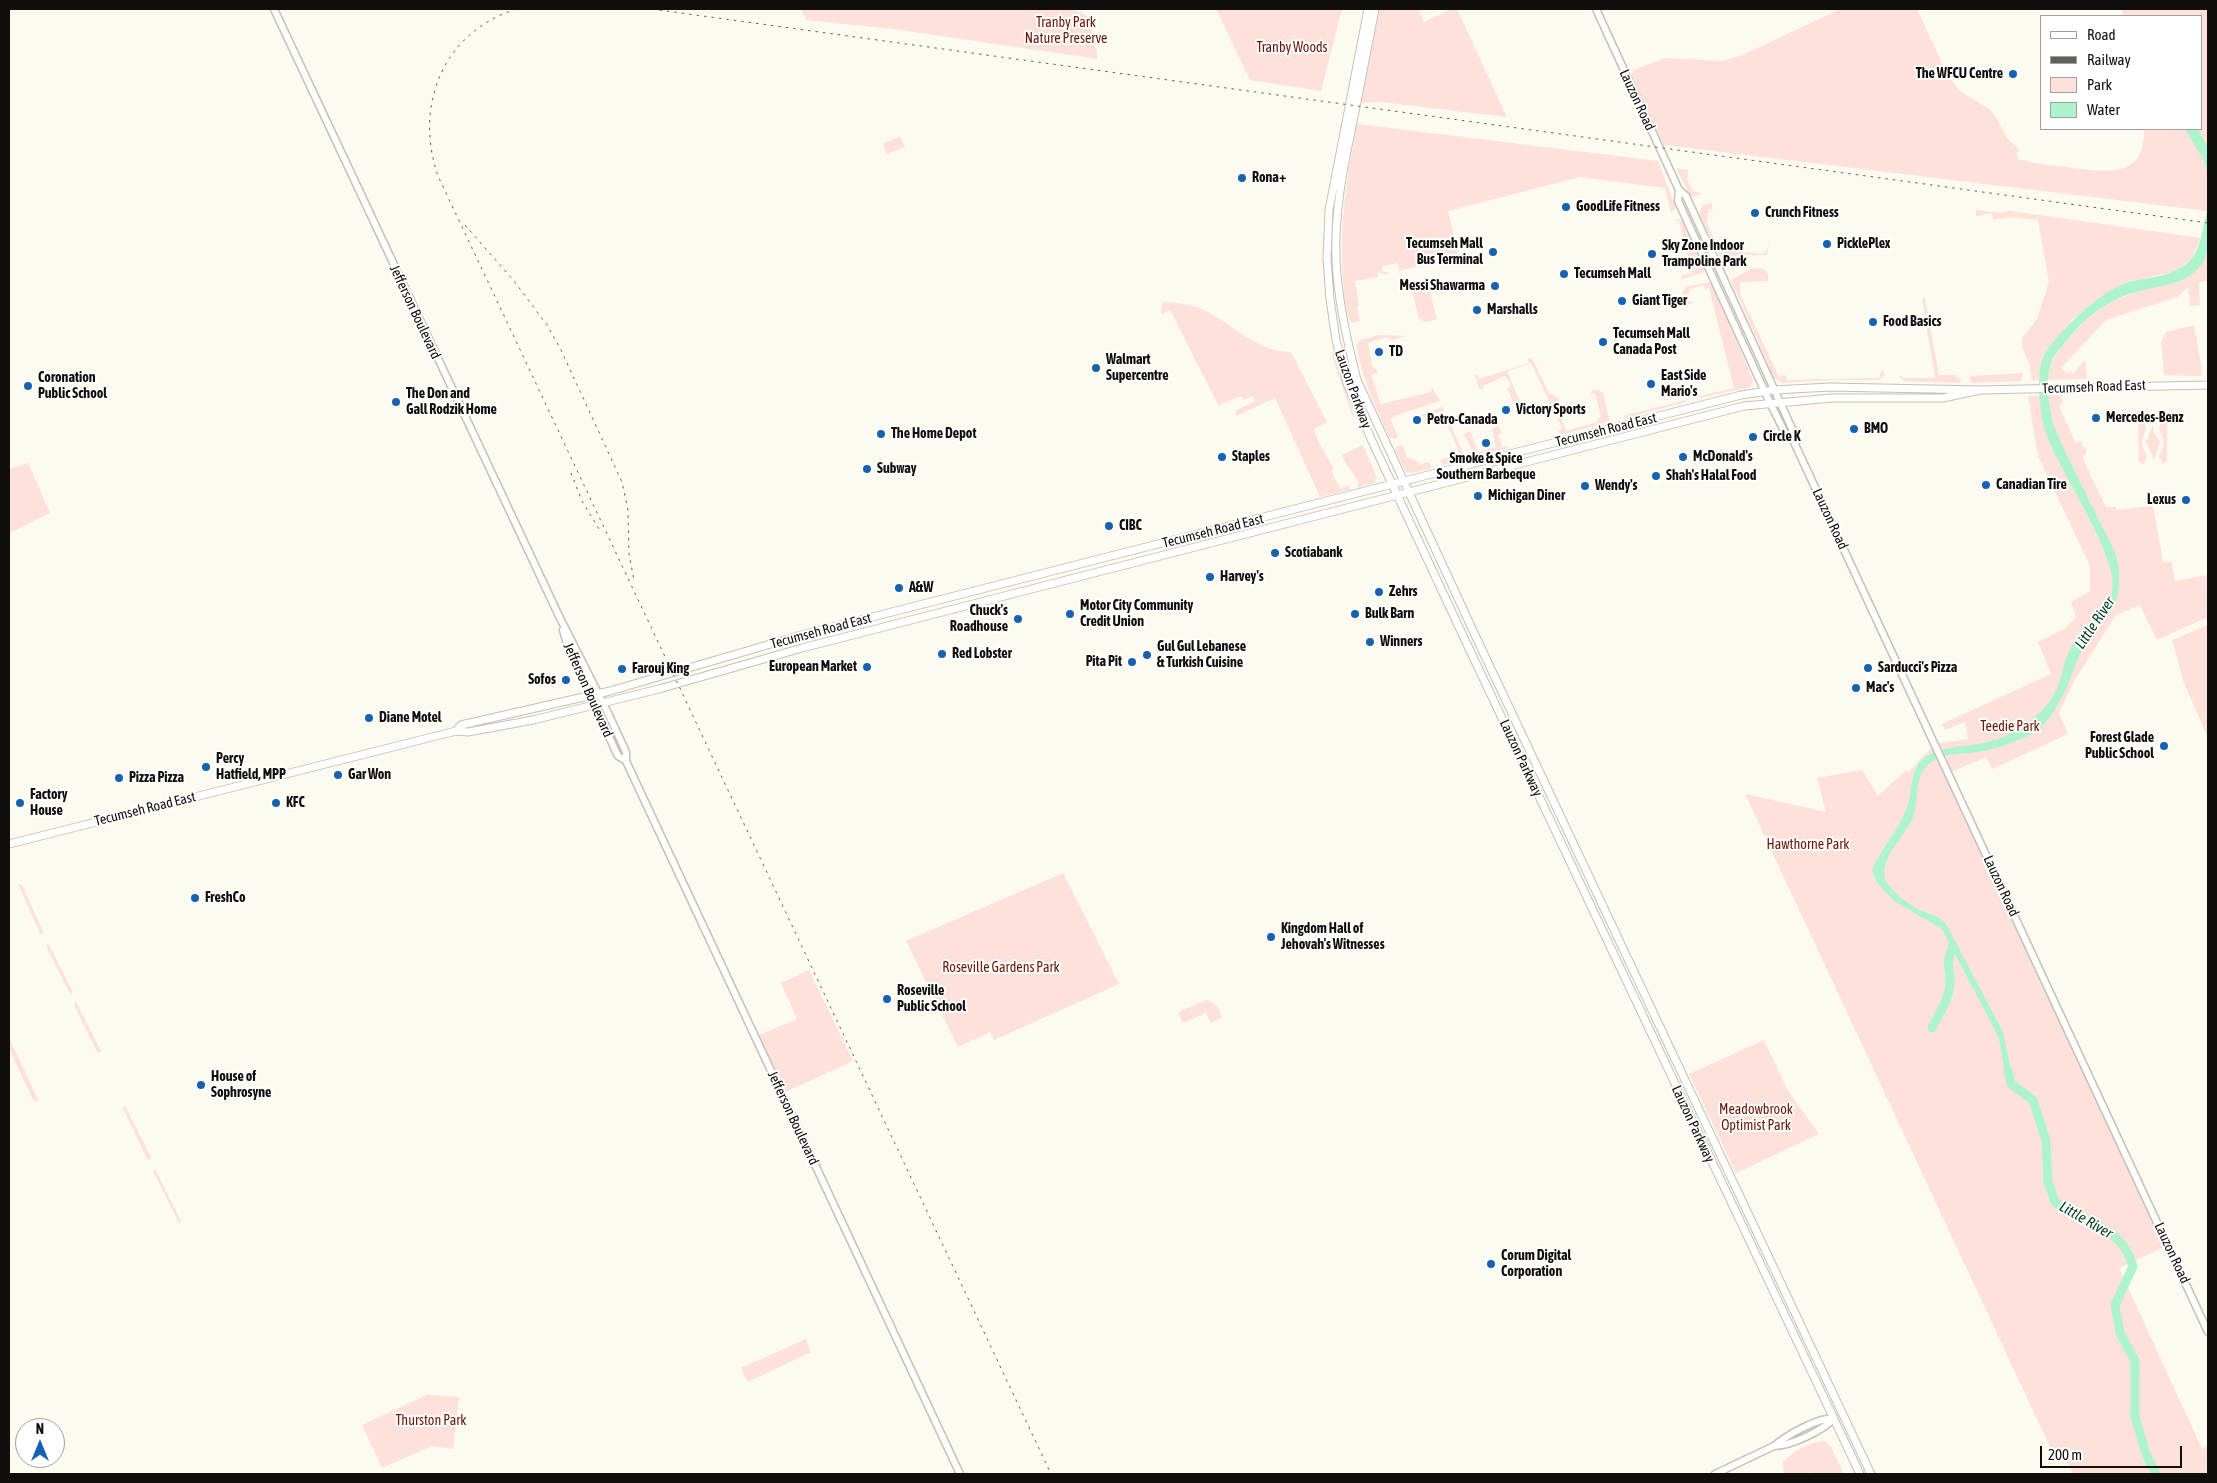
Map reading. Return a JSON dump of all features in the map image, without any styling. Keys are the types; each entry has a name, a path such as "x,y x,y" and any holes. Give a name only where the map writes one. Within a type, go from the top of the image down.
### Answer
{"main road":[{"name":"Lauzon Parkway","path":"1368,9 1334,176 1329,210 1327,258 1336,340 1347,383 1397,496 1860,1474"},
{"name":"Lauzon Parkway","path":"1375,9 1342,177 1338,209 1336,259 1344,322 1357,380 1408,493 1871,1474"},
{"name":"Tecumseh Road East","path":"456,731 461,725 598,694 798,636 1740,395 1774,390 1830,387 1980,390 2208,385"},
{"name":"Tecumseh Road East","path":"9,844 456,731 468,732 533,720 603,703 802,648 1744,406 1779,401 1832,398 1943,398 1980,390"}],"street":[{"name":"Jefferson Boulevard","path":"274,9 558,614 626,752 626,760 960,1474"},
{"name":"Lauzon Road","path":"1596,9 1679,190 1686,196 1794,434 1794,440 2208,1332"},
{"name":"Lauzon Road","path":"1679,190 1678,201 1770,403 1786,435 1794,440"},
{"name":"Jefferson Boulevard","path":"558,614 568,648 594,705 618,756 626,760"},
{"path":"1715,1474 1774,1446 1824,1418 1834,1418"}],"green space":[{"name":"Tranby Park Nature Preserve","path":"801,9 1074,9 1089,17 1098,59 893,29 806,20"},
{"name":"Tranby Woods","path":"1216,9 1342,9 1321,91 1250,80"},
{"path":"1378,9 1419,9 1424,22 1452,9 1457,9 1507,117 1382,102 1360,103"},
{"path":"1840,9 1917,9 1948,76 1960,91 1989,109 1996,117 2007,138 2020,151 2016,153 2020,161 2107,171 2130,165 2138,158 2143,146 2144,130 2202,130 2202,15 2123,15 2122,9 2208,9 2208,211 1664,145 1631,76 1633,70 1666,58 1722,61 1743,55"},
{"path":"1357,124 1658,161 1676,208 1671,212 1665,188 1580,177 1448,211 1458,251 1456,256 1399,271 1398,263 1382,266 1383,272 1388,272 1388,274 1378,273 1378,277 1355,281 1360,321 1353,323 1348,317 1346,308 1342,248 1346,186"},
{"path":"900,136 905,147 887,154 883,144"},
{"path":"1676,168 1688,170 1687,180 1693,191 1701,193 1700,195 1694,197 1690,195"},
{"path":"1711,203 1713,209 1709,209 1707,223 1717,246 1721,245 1727,249 1760,254 1766,252 1769,243 1767,255 1745,255 1723,263 1699,214 1703,205"},
{"path":"1976,210 2000,213 2010,211 2201,238 2191,259 2177,271 2125,283 2098,300 2072,320 2043,357 2039,380 2032,381 2030,366 2022,347 2022,338 2037,319 2049,282 2038,220 2011,217 1993,220 1992,213 1976,216"},
{"path":"1678,219 1684,223 1705,272 1681,279 1681,276 1692,273 1679,221 1674,221"},
{"path":"2208,253 2208,281 2199,282 2200,305 2190,306 2188,287 2177,297 2106,320 2061,368 2067,374 2070,371 2073,374 2085,360 2087,379 2048,380 2051,361 2070,336 2089,317 2110,302 2199,268"},
{"path":"1753,268 1764,269 1768,274 1768,281 1740,282 1740,294 1779,377 1785,375 1787,380 1880,378 1880,373 1883,370 1885,375 1880,380 1782,383 1774,378 1731,280"},
{"path":"1708,282 1713,284 1753,380 1750,387 1696,399 1694,394 1696,397 1734,388 1709,288 1705,289 1703,285 1690,289 1687,295 1689,302 1693,301 1693,303 1685,305 1682,294 1686,287"},
{"path":"1423,283 1428,285 1437,319 1426,322 1419,319 1412,291 1415,285"},
{"path":"1922,298 1925,298 1939,375 1956,375 1961,380 1960,383 1905,381 1900,378 1899,375 1903,378 1935,378"},
{"path":"1162,302 1186,304 1203,309 1257,343 1279,351 1291,352 1327,422 1314,429 1318,441 1334,469 1331,470 1340,489 1349,485 1350,490 1320,497 1275,398 1236,416 1235,411 1255,401 1253,396 1244,400 1242,396 1218,405 1170,310 1161,314"},
{"path":"2194,325 2202,370 2201,376 2164,375 2161,342 2166,332"},
{"path":"1379,335 1406,336 1393,340 1386,337 1368,343 1372,366 1377,370 1377,373 1371,375 1381,404 1431,392 1432,388 1440,401 1392,417 1391,421 1398,437 1395,439 1389,437 1374,404 1356,345 1360,340"},
{"path":"1333,351 1354,417 1353,418 1334,362"},
{"path":"1528,359 1533,360 1549,393 1560,401 1556,402 1566,431 1598,422 1597,419 1601,417 1595,393 1591,394 1592,390 1598,390 1603,393 1609,420 1605,423 1561,435 1558,431 1562,428 1531,363 1507,371 1520,402 1514,404 1507,388 1510,387 1510,382 1505,376 1483,386 1483,390 1479,388 1475,375 1479,379 1529,363"},
{"path":"2023,373 2021,381 1971,383 1970,376"},
{"name":"Teedie Park","path":"2061,395 2063,402 2059,406 2075,442 2081,441 2082,446 2086,448 2086,454 2082,457 2106,507 2116,507 2116,510 2153,506 2163,562 2172,562 2175,581 2208,575 2208,617 2157,640 2140,605 2116,615 2074,681 2059,713 2068,734 1992,769 1986,757 1951,772 1939,743 1968,739 1965,722 1945,730 1942,724 2051,674 2038,642 2064,629 2076,617 2071,602 2090,591 2090,566 2038,456 2028,396"},
{"path":"1687,396 1686,402 1626,418 1623,416 1686,400"},
{"path":"1442,407 1466,459 1442,465 1440,460 1457,454 1458,449 1442,413 1439,412 1423,418 1422,415"},
{"path":"1495,421 1502,433 1498,435 1503,447 1507,446 1508,448 1475,457 1464,434 1470,431 1478,452 1496,447 1492,429 1497,426"},
{"path":"2138,422 2144,423 2146,428 2142,442 2147,456 2144,464 2139,462"},
{"path":"2167,422 2167,461 2163,464 2159,456 2164,442 2159,428 2161,423"},
{"path":"2153,425 2154,433 2160,442 2154,460 2146,442"},
{"path":"1363,445 1377,478 1374,483 1358,488 1357,484 1359,483 1342,455"},
{"path":"1402,445 1407,457 1422,464 1429,462 1432,468 1412,473 1406,472 1395,451 1397,446"},
{"path":"28,463 50,513 9,533 9,469"},
{"path":"2208,625 2208,738 2184,683 2172,640"},
{"name":"Hawthorne Park","path":"1933,746 2164,1247 2119,1268 2202,1449 2208,1446 2208,1474 2073,1474 2067,1461 2056,1460 1745,794 1826,812 1817,778 1862,770 1878,796 1906,770 1909,772"},
{"name":"Roseville Gardens Park","path":"1063,873 1119,984 994,1040 990,1032 958,1047 906,941"},
{"path":"18,884 22,885 44,934 40,933"},
{"path":"48,943 73,992 70,994 46,946"},
{"path":"809,970 853,1061 785,1092 757,1036 797,1019 781,983"},
{"path":"1207,1000 1217,1007 1222,1017 1211,1023 1206,1013 1182,1022 1178,1012"},
{"path":"76,1002 100,1052 97,1052 74,1005"},
{"path":"9,1038 38,1099 37,1101 33,1100 9,1048"},
{"name":"Meadowbrook Optimist Park","path":"1764,1040 1788,1091 1819,1134 1736,1173 1689,1074"},
{"path":"125,1106 151,1157 150,1159 147,1159 123,1108"},
{"path":"155,1169 181,1221 179,1223 153,1171"},
{"path":"806,1339 811,1352 748,1382 741,1368"},
{"name":"Thurston Park","path":"427,1395 459,1397 453,1449 432,1446 382,1468 362,1425"},
{"path":"1825,1441 1831,1447 1844,1474 1812,1474 1811,1472 1805,1474 1784,1474 1783,1462 1792,1454 1807,1445"}],"water":[{"path":"2186,130 2199,130 2208,147 2208,174 2204,161"},
{"path":"2208,209 2208,248 2199,268 2186,278 2136,292 2104,306 2076,329 2052,359 2049,371 2049,401 2053,424 2117,558 2119,585 2114,605 2089,635 2057,707 2038,729 2026,737 2000,747 1942,757 1924,769 1919,780 1911,823 1886,861 1885,880 1892,889 1908,903 1946,924 2003,1032 2013,1079 2006,1081 1999,1038 1942,929 1894,901 1877,883 1872,870 1904,816 1909,802 1915,769 1923,759 1936,752 1993,741 2022,727 2039,714 2056,692 2072,645 2100,613 2109,599 2112,592 2112,576 2107,557 2045,430 2039,390 2041,363 2044,355 2059,335 2092,303 2126,283 2161,276 2185,265 2198,247"}],"waterway":[{"name":"Little River","path":"1932,1028 1948,995 1950,984 1948,962 1953,946"},
{"name":"Little River","path":"2008,1070 2011,1084 2033,1100 2046,1141 2048,1182 2055,1202 2071,1213 2099,1226 2114,1236 2125,1248 2133,1266 2115,1305 2120,1333 2135,1361 2135,1417 2146,1454 2156,1474"}],"railway":[{"path":"516,9 490,20 469,35 452,54 440,75 433,99 430,124 431,150 438,176 1051,1474"},
{"path":"630,9 635,9"},
{"path":"652,9 2208,223"},
{"path":"465,225 514,281 547,325 560,348 622,482 628,510 629,554 634,580"},
{"path":"571,473 582,501 599,529"}],"place":[{"name":"The WFCU Centre","path":"2013,74"},
{"name":"Rona+","path":"1242,178"},
{"name":"GoodLife Fitness","path":"1566,207"},
{"name":"Crunch Fitness","path":"1755,213"},
{"name":"PicklePlex","path":"1827,244"},
{"name":"Tecumseh Mall Bus Terminal","path":"1493,252"},
{"name":"Sky Zone Indoor Trampoline Park","path":"1652,254"},
{"name":"Tecumseh Mall","path":"1564,274"},
{"name":"Messi Shawarma","path":"1495,286"},
{"name":"Giant Tiger","path":"1622,301"},
{"name":"Marshalls","path":"1477,310"},
{"name":"Food Basics","path":"1873,322"},
{"name":"Tecumseh Mall Canada Post","path":"1603,342"},
{"name":"TD","path":"1379,352"},
{"name":"Walmart Supercentre","path":"1096,368"},
{"name":"East Side Mario's","path":"1651,384"},
{"name":"Coronation Public School","path":"28,386"},
{"name":"The Don and Gall Rodzik Home","path":"396,402"},
{"name":"Victory Sports","path":"1506,410"},
{"name":"Mercedes-Benz","path":"2096,418"},
{"name":"Petro-Canada","path":"1417,420"},
{"name":"BMO","path":"1854,429"},
{"name":"The Home Depot","path":"881,434"},
{"name":"Circle K","path":"1753,437"},
{"name":"Smoke & Spice Southern Barbeque","path":"1486,443"},
{"name":"Staples","path":"1222,457"},
{"name":"McDonald's","path":"1683,457"},
{"name":"Subway","path":"867,469"},
{"name":"Shah's Halal Food","path":"1656,476"},
{"name":"Canadian Tire","path":"1986,485"},
{"name":"Wendy's","path":"1585,486"},
{"name":"Michigan Diner","path":"1478,496"},
{"name":"Lexus","path":"2186,500"},
{"name":"CIBC","path":"1109,526"},
{"name":"Scotiabank","path":"1275,553"},
{"name":"Harvey's","path":"1210,577"},
{"name":"A&W","path":"899,588"},
{"name":"Zehrs","path":"1379,592"},
{"name":"Motor City Community Credit Union","path":"1070,614"},
{"name":"Bulk Barn","path":"1355,614"},
{"name":"Chuck's Roadhouse","path":"1018,619"},
{"name":"Winners","path":"1370,642"},
{"name":"Red Lobster","path":"942,654"},
{"name":"Gul Gul Lebanese & Turkish Cuisine","path":"1147,655"},
{"name":"Pita Pit","path":"1132,662"},
{"name":"European Market","path":"867,667"},
{"name":"Sarducci's Pizza","path":"1868,668"},
{"name":"Farouj King","path":"622,669"},
{"name":"Sofos","path":"566,680"},
{"name":"Mac's","path":"1856,688"},
{"name":"Diane Motel","path":"369,718"},
{"name":"Forest Glade Public School","path":"2164,746"},
{"name":"Percy Hatfield, MPP","path":"206,767"},
{"name":"Gar Won","path":"338,775"},
{"name":"Pizza Pizza","path":"119,778"},
{"name":"Factory House","path":"20,803"},
{"name":"KFC","path":"276,803"},
{"name":"FreshCo","path":"195,898"},
{"name":"Kingdom Hall of Jehovah's Witnesses","path":"1271,937"},
{"name":"Roseville Public School","path":"887,999"},
{"name":"House of Sophrosyne","path":"201,1085"},
{"name":"Corum Digital Corporation","path":"1491,1264"}]}
